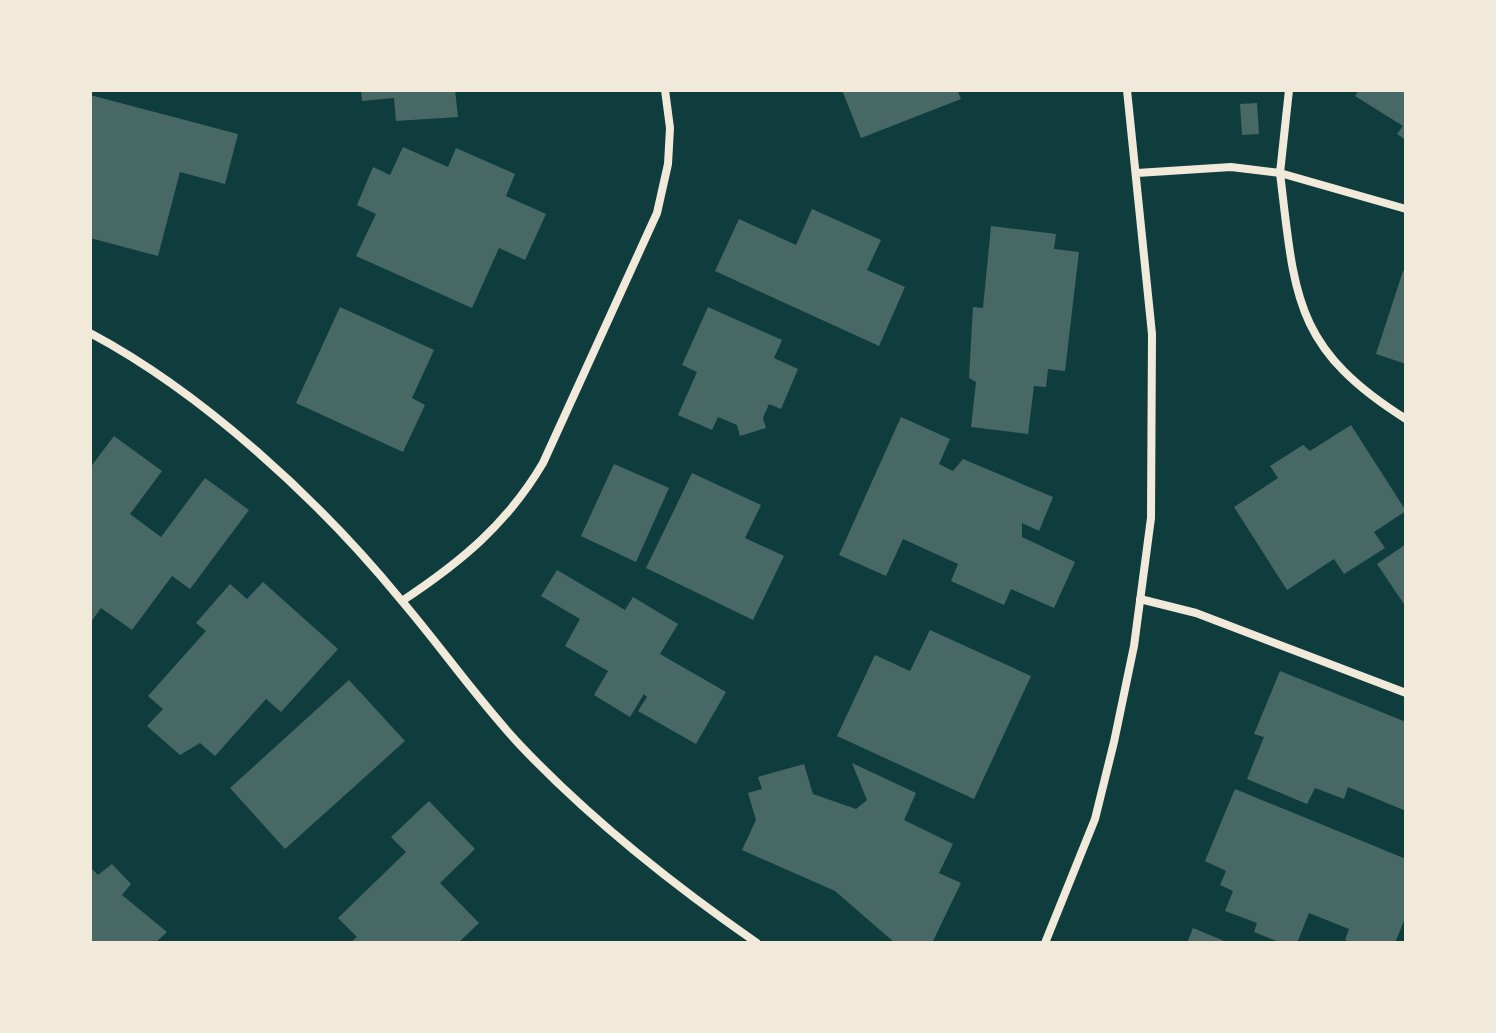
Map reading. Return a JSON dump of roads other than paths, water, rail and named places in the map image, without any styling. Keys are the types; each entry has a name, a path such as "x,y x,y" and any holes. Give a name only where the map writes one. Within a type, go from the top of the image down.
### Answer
{"street":[{"path":"402,601 450,569 490,536 523,498 543,463 657,213 668,164 670,128 665,90"},
{"path":"1045,943 1095,819 1114,742 1151,518 1154,438 1152,334 1127,90"},
{"path":"1289,90 1280,173 1294,282 1315,340 1368,395 1406,419"},
{"path":"1137,173 1231,167 1280,173 1406,209"},
{"path":"90,333 200,406 305,496 402,601 454,670 581,807 666,876 757,943"},
{"path":"1140,599 1196,613 1406,693"}]}
